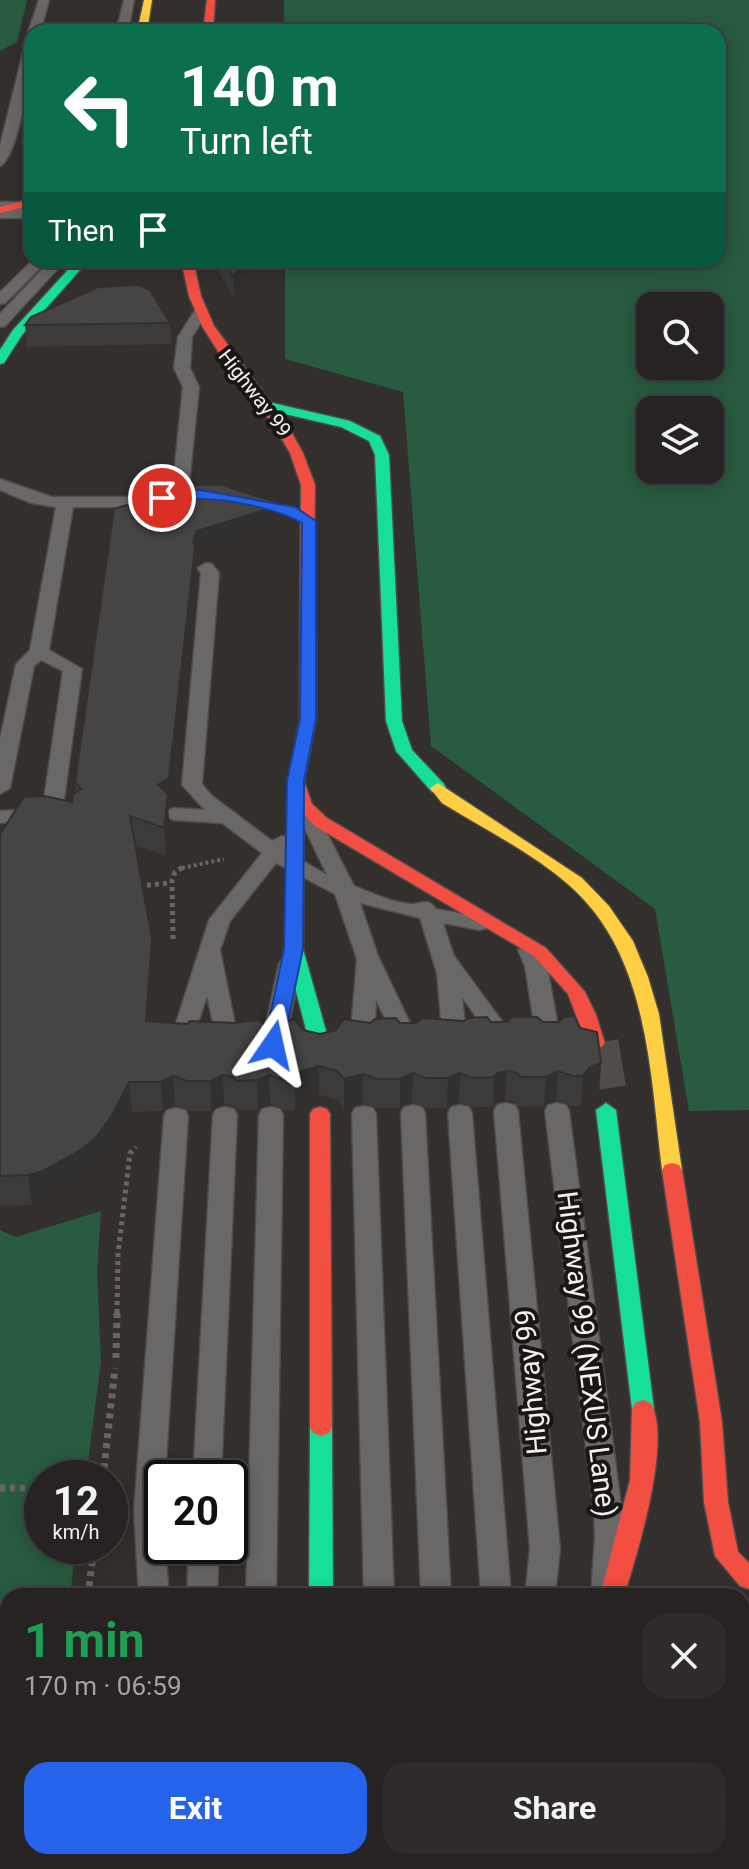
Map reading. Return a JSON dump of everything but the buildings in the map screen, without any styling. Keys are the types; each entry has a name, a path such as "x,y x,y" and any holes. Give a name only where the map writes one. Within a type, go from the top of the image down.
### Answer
{"highway":[{"path":"143,24 148,0"},
{"path":"209,24 211,0"},
{"path":"0,210 24,204"},
{"path":"0,360 17,333 76,268"},
{"name":"Highway 99","path":"189,268 200,313 224,356 289,436 304,467 309,493 308,719 296,781 300,811 295,866 294,949 320,1045"},
{"path":"264,405 345,424 375,439 382,455 394,721 404,751 448,799 576,882 605,911 629,947 647,1004 711,1422 716,1502 727,1556 749,1579"},
{"path":"300,811 509,931 540,952 572,985 585,1005 595,1043"},
{"path":"606,1110 645,1427 641,1497 614,1588"},
{"path":"320,1114 321,1588"}],"street":[{"path":"0,210 24,210"}],"lane":[{"path":"36,24 44,0"},
{"path":"124,24 129,0"},
{"path":"0,162 24,74"},
{"path":"0,300 33,268"},
{"path":"0,323 52,268"},
{"path":"180,494 191,387 182,368 185,337 200,313"},
{"path":"0,484 37,499 65,502 145,502 180,494 200,494"},
{"path":"0,788 25,664 39,652 65,502"},
{"path":"143,523 145,502"},
{"path":"290,510 309,521"},
{"path":"206,568 210,573 192,785 204,799 295,866 344,888 430,915 509,931 536,966 549,1043"},
{"path":"39,652 73,669 54,799"},
{"path":"181,1045 220,920 275,851 300,811"},
{"name":"Highway 99","path":"300,811 344,888 367,956 408,1044"},
{"path":"173,814 213,814 229,818"},
{"path":"0,817 71,815"},
{"path":"387,863 430,915 444,954 455,1042"},
{"path":"210,947 227,1044"},
{"name":"Highway 99","path":"273,1045 294,949"},
{"path":"444,954 492,1024 498,1043"},
{"name":"Highway 99","path":"362,1044 367,956"},
{"name":"Highway 99","path":"506,1111 545,1549 541,1588"},
{"name":"Highway 99 (NEXUS Lane)","path":"557,1111 608,1513 610,1537 607,1588"},
{"path":"413,1113 436,1588"},
{"name":"Highway 99","path":"460,1113 495,1588"},
{"path":"364,1114 379,1588"},
{"path":"208,1460 225,1115"},
{"path":"261,1588 271,1115"},
{"path":"153,1588 148,1511 176,1116"},
{"path":"202,1588 203,1564"}],"path":[{"path":"126,887 170,883"},
{"path":"105,1460 116,1360 118,1254 130,1153 138,1144"},
{"path":"0,1488 24,1488"},
{"path":"89,1588 92,1564"}],"green space":[{"path":"0,0 27,0 17,42 0,51"},
{"path":"284,0 749,0 749,1110 689,1111 655,909 431,746 403,392 285,359 285,268 726,268 726,24 284,24"},
{"path":"101,1211 97,1271 101,1361 88,1460 24,1460 24,1564 74,1564 71,1588 0,1588 0,1230 16,1237"}],"tunnel":[{"path":"595,1043 606,1110"}],"traffic: fast":[{"path":"0,360 17,333 76,268"},
{"path":"264,405 345,424 375,439 382,455 394,721 404,751 438,788"},
{"path":"308,640 308,719 296,781 294,949 320,1045"},
{"path":"606,1110 643,1409"},
{"path":"321,1427 321,1588"}],"traffic: slow":[{"path":"144,24 148,0"},
{"path":"438,788 448,799 576,882 603,909 624,941 650,1014 672,1170"}],"traffic: jam":[{"path":"209,24 211,0"},
{"path":"0,210 24,204"},
{"path":"189,268 195,296 208,326 281,426 297,453 308,485 308,640"},
{"path":"296,781 304,806 321,822 540,952 576,992 595,1043"},
{"path":"320,1114 321,1427"},
{"path":"672,1170 711,1422 716,1502 727,1556 749,1579"},
{"path":"614,1588 632,1527 641,1480 645,1433 643,1409"}],"route":[{"path":"162,498 200,494 290,510 309,521 308,719 307,737 296,781 294,949 273,1045"}]}
